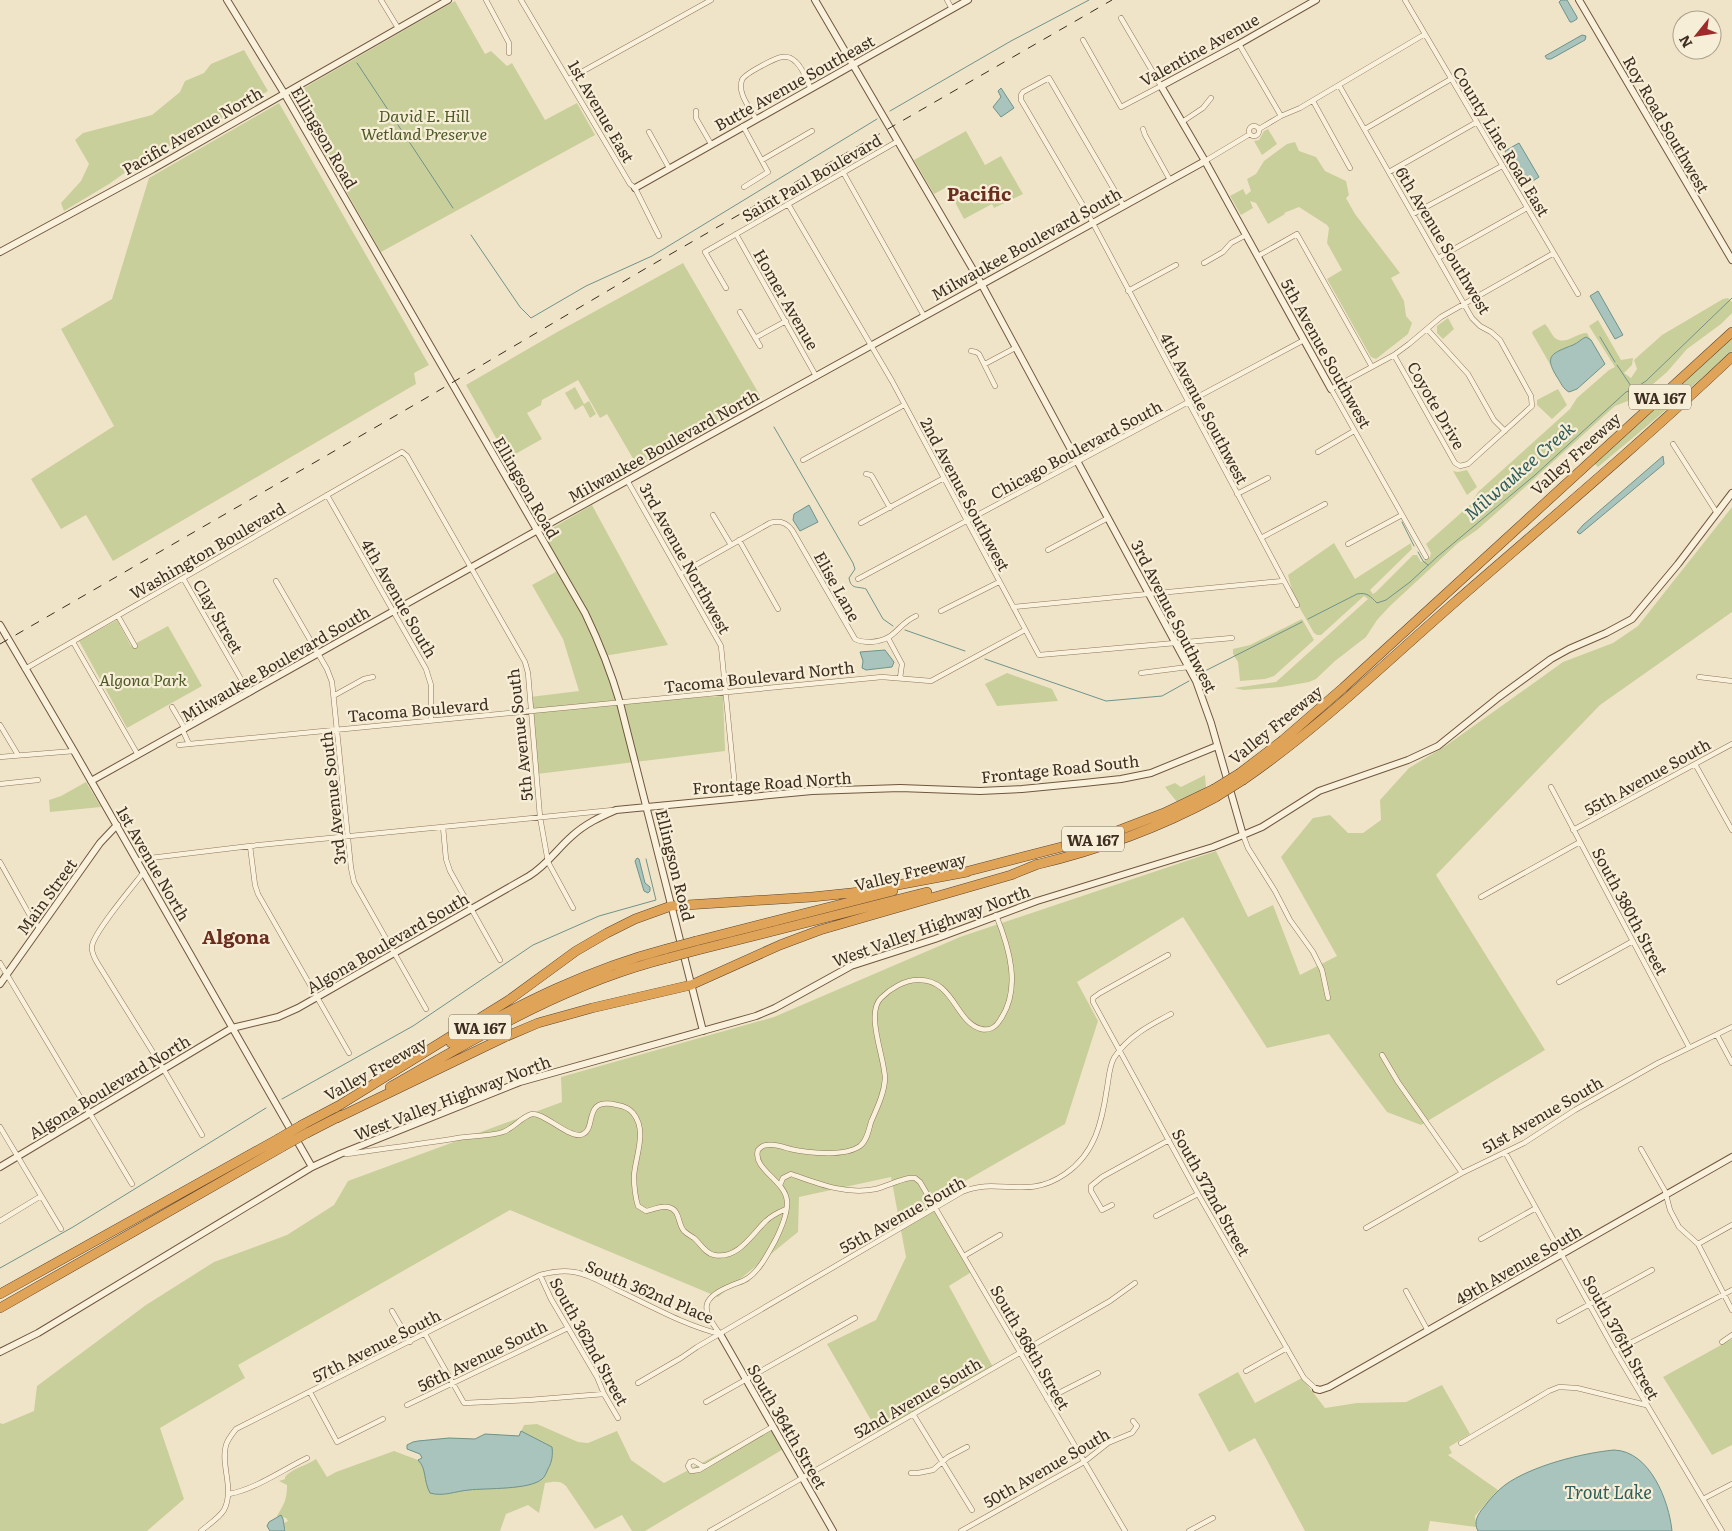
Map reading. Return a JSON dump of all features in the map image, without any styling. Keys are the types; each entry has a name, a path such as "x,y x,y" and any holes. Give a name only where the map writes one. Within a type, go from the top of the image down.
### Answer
{"highway":[{"path":"1700,361 1732,327"},
{"name":"Valley Freeway","path":"1242,777 1732,332"},
{"name":"Valley Freeway","path":"0,1294 280,1143 305,1129 335,1108 464,1036 552,990 617,963 697,946 1038,864 1088,851 1144,832 1215,793 1289,748 1622,458 1732,358"},
{"name":"Valley Freeway","path":"697,946 1104,836 1215,793"},
{"path":"337,1118 538,1023 592,1008 691,985 780,945 820,930 1011,875 1038,864"},
{"path":"335,1108 509,1000 584,946 635,919 672,906 700,906 860,892 966,872"},
{"name":"Valley Freeway","path":"305,1129 337,1118 457,1050 547,1002 667,953"},
{"name":"Valley Freeway","path":"0,1308 280,1143"}],"street":[{"name":"Ellingson Road","path":"227,0 284,93 585,613 604,656 620,703 702,1031"},
{"path":"381,0 398,28"},
{"name":"Pacific Avenue North","path":"0,252 153,169 448,0"},
{"path":"486,0 510,43 509,53"},
{"name":"1st Avenue East","path":"521,0 630,184 635,188 660,236"},
{"path":"569,80 711,0"},
{"name":"3rd Avenue Southwest","path":"815,0 982,285 1188,667 1203,699 1248,848 1275,891 1290,920 1313,952 1322,970 1328,998"},
{"path":"947,0 952,9"},
{"name":"Butte Avenue Southeast","path":"635,188 968,0"},
{"name":"Valentine Avenue","path":"1083,40 1121,107 1239,44 1316,0"},
{"name":"County Line Road East","path":"1405,0 1578,294"},
{"name":"Roy Road Southwest","path":"1579,0 1732,260"},
{"path":"1121,18 1161,86"},
{"name":"Milwaukee Boulevard South","path":"816,376 1205,161 1250,134 1253,136 1257,135 1259,133 1258,129 1300,108 1425,34"},
{"path":"1239,44 1281,116"},
{"path":"756,119 742,94 741,82 744,77 772,61 786,57 796,62 810,89"},
{"name":"4th Avenue Southwest","path":"1123,205 1049,78 1021,95 1021,100 1092,222 1297,606"},
{"path":"1167,96 1168,87 1174,79"},
{"path":"1364,129 1451,79"},
{"name":"6th Avenue Southwest","path":"1339,85 1464,304 1476,322 1500,340 1533,402 1530,408 1505,431"},
{"name":"5th Avenue Southwest","path":"1161,86 1205,161 1426,557"},
{"path":"1182,122 1203,108 1211,98"},
{"path":"1313,100 1350,168"},
{"path":"696,111 696,118 711,144"},
{"path":"1389,172 1477,122"},
{"path":"744,126 768,172 744,187"},
{"path":"1144,129 1144,134 1170,180"},
{"path":"762,160 812,131"},
{"path":"649,132 670,168"},
{"name":"Saint Paul Boulevard","path":"726,288 706,252 898,141"},
{"path":"1413,214 1502,166"},
{"path":"843,172 924,316"},
{"name":"2nd Avenue Southwest","path":"788,204 871,345 1039,655 1175,643"},
{"path":"1438,258 1527,208"},
{"name":"Homer Avenue","path":"736,234 816,376"},
{"path":"1204,263 1223,252 1232,243 1246,234"},
{"path":"1258,256 1297,234 1372,367"},
{"path":"1331,389 1394,355 1441,317 1554,253"},
{"path":"1128,291 1176,265"},
{"path":"740,312 760,346"},
{"path":"754,338 786,321"},
{"path":"1427,328 1468,374 1494,420 1505,431"},
{"name":"Chicago Boulevard South","path":"858,578 1304,340"},
{"path":"985,364 1015,348"},
{"path":"971,351 979,354 995,386"},
{"name":"Coyote Drive","path":"1394,355 1455,463 1460,466 1468,464 1505,431"},
{"name":"Milwaukee Boulevard North","path":"472,567 816,376"},
{"path":"803,460 904,405"},
{"path":"1318,452 1354,431"},
{"path":"1673,444 1717,513"},
{"name":"Washington Boulevard","path":"25,669 402,452"},
{"name":"5th Avenue South","path":"402,452 407,456 523,655 528,673 540,817 548,862 573,908"},
{"path":"866,474 874,478 890,508"},
{"path":"861,523 944,478"},
{"path":"1237,494 1268,478"},
{"name":"3rd Avenue Northwest","path":"627,480 721,646 736,798"},
{"name":"West Valley Highway North","path":"0,1352 38,1333 312,1167 340,1154 520,1082 767,1012 851,966 935,939 1036,900 1213,846 1243,835 1262,827 1319,791 1408,760 1438,746 1545,662 1632,619 1678,564 1732,493"},
{"name":"4th Avenue South","path":"327,495 430,677 432,693 431,720"},
{"path":"1261,538 1325,504"},
{"path":"713,515 731,545"},
{"path":"1348,544 1402,516"},
{"path":"1048,550 1108,518"},
{"name":"Elise Lane","path":"739,540 770,523 777,521 786,524 792,530 852,636 862,642 888,638"},
{"path":"680,574 739,540 778,609"},
{"name":"Milwaukee Boulevard South","path":"91,781 472,567"},
{"name":"Clay Street","path":"182,578 249,693"},
{"name":"3rd Avenue South","path":"276,581 330,675 334,695 354,882 426,1009"},
{"path":"1012,607 1283,581"},
{"path":"942,611 999,582"},
{"path":"118,616 135,646"},
{"path":"900,678 902,664 888,638 907,621 916,616"},
{"name":"1st Avenue North","path":"0,625 144,872 312,1167"},
{"name":"Tacoma Boulevard North","path":"620,703 866,679 900,678 931,681 1025,630"},
{"path":"1175,643 1232,638"},
{"path":"73,642 138,755"},
{"path":"1141,673 1188,667"},
{"path":"334,695 364,679 373,677"},
{"path":"1699,677 1732,682"},
{"name":"Tacoma Boulevard","path":"179,745 337,728 620,703"},
{"path":"172,707 189,744"},
{"path":"0,725 18,755"},
{"name":"55th Avenue South","path":"1573,830 1732,744"},
{"name":"Frontage Road South","path":"900,788 1004,790 1121,778 1151,773 1217,746"},
{"path":"0,757 74,751"},
{"path":"1695,764 1732,830"},
{"path":"0,784 38,780"},
{"name":"Frontage Road North","path":"616,810 814,791 900,788"},
{"name":"South 380th Street","path":"1551,788 1689,1047"},
{"path":"137,861 250,846 616,810"},
{"name":"Algona Boulevard South","path":"232,1028 278,1017 317,998 529,876 548,862 583,827 616,810"},
{"name":"Main Street","path":"0,984 100,843 117,826"},
{"path":"443,827 448,865 500,960"},
{"path":"1481,897 1580,842"},
{"path":"250,846 258,894 349,1053"},
{"path":"0,862 33,921 40,928"},
{"path":"144,872 101,928 92,946 98,964 164,1070 202,1136"},
{"path":"720,1334 708,1317 706,1308 708,1299 753,1274 774,1242 786,1209 787,1200 780,1185 758,1162 757,1152 761,1147 771,1144 804,1151 838,1152 854,1149 864,1143 882,1095 885,1078 875,1017 878,1002 895,988 913,980 930,981 938,985 976,1027 988,1029 996,1025 1002,1018 1008,1005 1012,981 1008,953 996,915"},
{"path":"1559,982 1633,941"},
{"name":"South 372nd Street","path":"1168,955 1100,993 1094,998 1093,1002 1198,1194 1304,1378 1316,1389"},
{"path":"0,963 132,1184"},
{"name":"55th Avenue South","path":"638,1383 955,1196 974,1187 1037,1187 1055,1180 1074,1168 1086,1155 1097,1134 1114,1059 1142,1030 1171,1014"},
{"name":"51st Avenue South","path":"1366,1228 1462,1173 1542,1132 1607,1091 1689,1047 1732,1027"},
{"name":"Algona Boulevard North","path":"0,1167 232,1028"},
{"path":"1718,1035 1732,1063"},
{"path":"1382,1055 1398,1082 1462,1173"},
{"path":"340,1154 502,1133 532,1114 536,1114 572,1133 581,1134 589,1128 590,1117 595,1107 599,1104 609,1103 629,1109 635,1115 638,1123 640,1136 639,1153 634,1178 638,1206 646,1211 654,1210 661,1206 676,1212 685,1232 694,1238 708,1253 721,1256 737,1250 752,1238 768,1219 786,1209"},
{"path":"0,1127 61,1229"},
{"path":"1112,1205 1102,1210 1090,1186 1102,1177 1169,1140"},
{"path":"1642,1149 1666,1195 1670,1210 1679,1227 1698,1244 1732,1310"},
{"name":"South 376th Street","path":"1505,1152 1588,1305 1646,1406 1722,1531"},
{"name":"49th Avenue South","path":"1316,1389 1320,1390 1329,1387 1732,1157"},
{"name":"South 368th Street","path":"780,1185 783,1178 791,1174 826,1186 850,1191 873,1189 906,1178 913,1178 922,1184 1019,1352 1126,1531"},
{"path":"1156,1216 1198,1194"},
{"path":"0,1221 41,1196"},
{"path":"1481,1238 1536,1208"},
{"path":"1698,1244 1732,1225"},
{"path":"964,1256 1000,1235"},
{"path":"1559,1321 1652,1270"},
{"name":"South 362nd Place","path":"540,1275 556,1271 568,1271 589,1276 682,1321 720,1334"},
{"name":"South 362nd Street","path":"540,1275 551,1299 597,1377 604,1394 618,1418"},
{"name":"57th Avenue South","path":"228,1494 225,1450 228,1440 236,1429 540,1275"},
{"name":"52nd Avenue South","path":"710,1531 1110,1301 1135,1283"},
{"path":"1615,1351 1732,1290"},
{"path":"1406,1291 1428,1331"},
{"path":"392,1311 410,1342"},
{"path":"706,1402 855,1318"},
{"name":"56th Avenue South","path":"408,1405 568,1328"},
{"path":"425,1334 464,1402 529,1400 604,1394"},
{"name":"South 364th Street","path":"720,1334 772,1428 833,1531"},
{"path":"1722,1342 1732,1335"},
{"path":"1246,1371 1287,1348"},
{"path":"1047,1399 1098,1373"},
{"path":"1461,1444 1549,1391 1559,1387 1577,1388 1646,1406"},
{"path":"310,1392 337,1442 383,1419"},
{"path":"913,1414 972,1510"},
{"name":"50th Avenue South","path":"961,1531 1084,1462 1108,1443 1133,1432 1137,1426 1133,1421"},
{"path":"704,1467 772,1428"},
{"path":"910,1473 918,1474 933,1470 941,1462 967,1447"},
{"path":"201,1531 223,1512 228,1494 254,1485 307,1458"},
{"path":"1702,1498 1732,1484"},
{"path":"1189,1531 1213,1518"}],"green space":[{"name":"David E. Hill Wetland Preserve","path":"455,1 485,54 491,51 507,66 512,63 545,120 577,103 595,135 381,252 295,102 297,92"},
{"path":"244,50 268,91 209,127 147,157 109,184 64,211 61,203 81,181 89,164 75,140 83,133 152,115 180,92 185,81 204,73 211,64"},
{"path":"279,103 429,365 414,373 416,384 113,561 86,515 61,529 31,479 114,426 61,329 112,299 149,178"},
{"path":"1268,129 1277,144 1262,155 1254,141 1259,140 1264,131"},
{"path":"966,131 985,165 1001,156 1023,194 994,208 992,204 964,219 947,187 934,194 914,160"},
{"path":"1295,142 1299,151 1316,157 1325,171 1346,181 1349,195 1346,198 1355,214 1400,273 1391,278 1404,301 1406,316 1412,323 1408,334 1376,359 1371,357 1327,279 1342,270 1327,243 1329,228 1327,225 1299,207 1284,213 1268,224 1256,203 1250,201 1253,208 1241,215 1230,196 1243,189 1246,195 1251,191 1247,179 1256,174 1264,161 1287,144"},
{"path":"683,263 762,399 638,467 607,414 600,418 578,380 542,400 541,405 527,413 542,439 510,457 521,475 518,477 466,385"},
{"path":"1728,298 1732,302 1732,313 1721,324 1687,349 1667,372 1638,397 1615,406 1477,530 1458,543 1390,606 1377,620 1366,637 1335,661 1316,679 1281,687 1244,690 1234,688 1276,682 1368,599 1364,596 1321,635 1314,633 1294,598 1288,575 1334,543 1355,579 1411,543 1412,549 1370,590 1373,594 1413,555 1417,555 1421,562 1430,557 1431,553 1426,544 1471,504 1478,492 1570,409 1577,398 1615,367 1589,326 1598,320 1621,360 1633,358 1632,365 1624,373 1631,378 1637,369 1634,360 1662,335 1723,299"},
{"path":"1448,318 1454,329 1443,339 1437,333 1437,326"},
{"path":"1545,324 1555,338 1559,340 1567,340 1587,333 1591,340 1586,337 1557,352 1552,358 1551,366 1532,333"},
{"path":"1732,338 1732,351 1598,467 1595,464 1597,460"},
{"path":"575,387 584,404 589,401 596,414 590,418 583,405 575,410 565,393"},
{"path":"1558,389 1567,405 1552,419 1537,405 1537,400"},
{"path":"1467,470 1477,487 1467,495 1453,471"},
{"path":"592,505 668,645 604,656 620,702 723,696 725,751 537,774 530,697 579,691 563,639 532,585 563,568 546,539 549,530"},
{"path":"1732,507 1732,612 1600,705 1436,875 1545,1050 1421,1125 1387,1112 1329,1034 1267,1048 1183,917 1077,982 1098,1021 1065,1124 932,1200 973,1271 949,1286 993,1367 879,1434 827,1344 876,1320 906,1257 891,1177 799,1197 798,1232 718,1297 510,1210 238,1365 245,1378 160,1428 184,1499 147,1531 0,1531 0,1423 3,1424 34,1411 37,1386 146,1305 214,1262 287,1235 334,1205 348,1181 562,1102 561,1077 774,1017 960,937 1216,851 1248,917 1273,905 1300,975 1337,956 1281,857 1313,818 1330,815 1348,833 1363,833 1381,820 1380,800 1409,768 1447,745 1563,662 1613,643 1638,626"},
{"path":"1302,619 1314,640 1274,676 1265,679 1240,681 1238,662 1233,654 1233,649 1250,645"},
{"name":"Algona Park","path":"117,620 131,646 168,626 202,686 127,728 79,641"},
{"path":"1007,673 1052,689 1058,701 997,706 985,684"},
{"path":"1205,775 1206,788 1177,802 1165,787 1175,783 1181,787"},
{"path":"86,782 101,807 50,812 49,800 61,796"},
{"path":"1732,1339 1732,1445 1712,1455 1663,1377"},
{"path":"1238,1372 1255,1403 1302,1378 1325,1408 1357,1403 1406,1402 1442,1385 1470,1434 1449,1447 1452,1453 1448,1455 1498,1490 1475,1516 1476,1527 1430,1521 1428,1531 1305,1531 1255,1438 1229,1452 1198,1394"},
{"path":"537,1424 578,1442 588,1443 617,1431 631,1460 664,1483 771,1426 785,1448 645,1531 632,1531 622,1515 595,1529 566,1486 556,1482 545,1483 539,1513 528,1505 506,1514 500,1531 286,1531 284,1523 288,1521 286,1518 277,1516 285,1502 287,1490 287,1485 279,1481 285,1479 291,1471 316,1459 327,1477 394,1451 418,1460 422,1458 421,1454 407,1449 407,1445 413,1442 449,1438 475,1439 485,1434 519,1436 524,1425"}],"water":[{"path":"1567,0 1577,19 1570,22 1559,2"},
{"path":"1582,35 1586,36 1585,40 1551,59 1547,59 1545,56"},
{"path":"1001,88 1014,108 1001,117 993,107 1001,97 998,91"},
{"path":"1519,143 1539,177 1528,184 1523,177 1519,176 1505,151"},
{"path":"1598,291 1623,335 1615,339 1590,296"},
{"path":"1586,337 1591,340 1605,364 1577,389 1569,392 1562,386 1553,370 1551,359 1555,353"},
{"path":"1663,456 1664,464 1580,534 1577,532 1583,525"},
{"path":"809,505 818,522 800,531 793,520 794,514"},
{"path":"885,650 894,662 892,667 866,670 862,668 863,661 860,652"},
{"path":"637,858 639,859 645,883 650,887 648,893 644,891 635,861"},
{"path":"521,1431 552,1447 552,1456 543,1478 536,1483 518,1487 469,1490 445,1494 430,1493 426,1484 423,1467 418,1460 422,1458 420,1454 407,1449 407,1445 418,1441 449,1438 475,1439 485,1434 519,1436"},
{"name":"Trout Lake","path":"1614,1450 1627,1453 1638,1459 1647,1468 1662,1492 1672,1531 1478,1531 1476,1521 1480,1512 1499,1490 1516,1478 1542,1466 1587,1454"},
{"path":"281,1515 285,1531 270,1531 267,1526 269,1522"}],"waterway":[{"path":"890,111 1011,41 1089,0"},
{"path":"357,63 453,208"},
{"path":"471,235 520,307 531,318 586,286 652,256 877,119"},
{"name":"Milwaukee Creek","path":"1308,619 1357,594 1368,595 1377,603 1386,600 1410,582 1535,475 1626,392 1646,381 1732,298"},
{"path":"1600,337 1615,362"},
{"path":"1617,365 1633,389"},
{"name":"Milwaukee Creek","path":"774,427 853,563 855,569 849,578 851,584 855,587 866,589 883,619 893,626"},
{"path":"1402,522 1414,546"},
{"path":"1418,552 1423,561 1428,565"},
{"name":"Milwaukee Creek","path":"1199,674 1302,622"},
{"name":"Milwaukee Creek","path":"905,630 965,651"},
{"name":"Milwaukee Creek","path":"985,659 1106,701 1162,696 1189,681"},
{"path":"282,1099 413,1026 533,945 599,916 656,900 646,859"},
{"path":"0,1268 73,1227 266,1108"}],"railway":[{"path":"0,644 1112,0"}],"district":[{"name":"Pacific","path":"979,193"},
{"name":"Algona","path":"236,936"}]}
